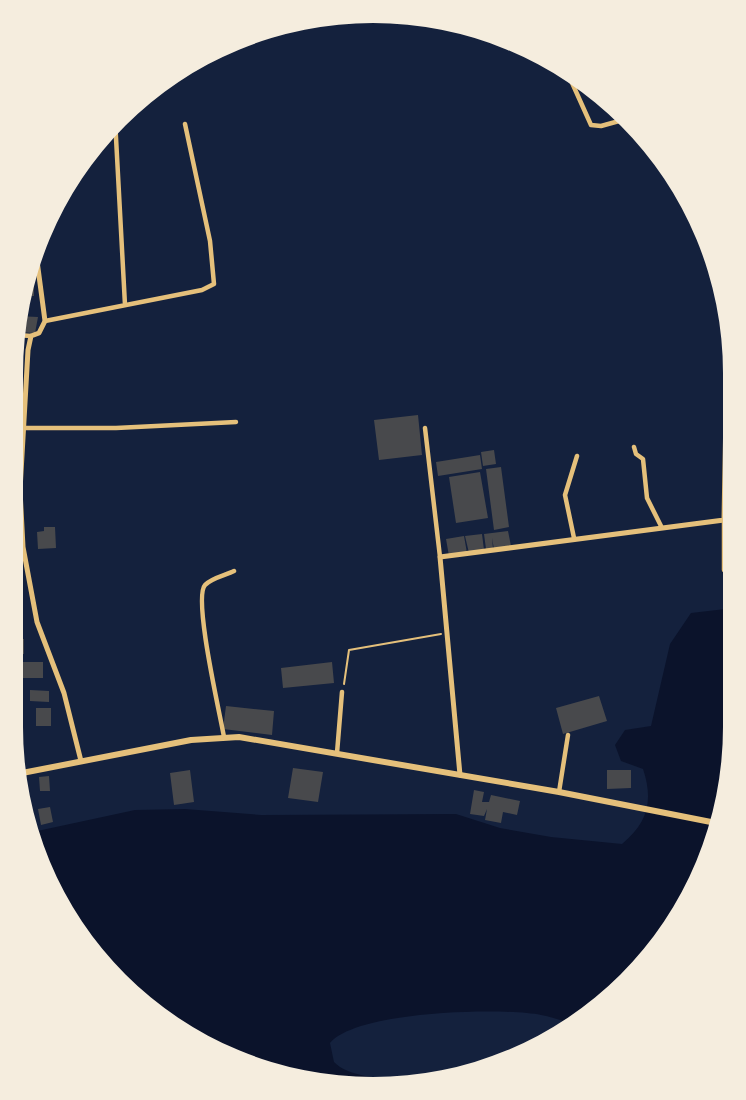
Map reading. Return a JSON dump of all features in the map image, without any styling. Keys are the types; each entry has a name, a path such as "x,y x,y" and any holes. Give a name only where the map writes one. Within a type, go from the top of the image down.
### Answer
{"main road":[{"path":"26,772 224,737 257,738 710,822"}],"street":[{"path":"573,86 591,125 601,126 617,122"},
{"path":"45,321 202,290 214,284 210,241 186,124"},
{"path":"116,135 125,305"},
{"path":"25,336 39,333 45,321 36,278"},
{"path":"31,336 23,428 116,428 236,422"},
{"path":"425,428 460,775"},
{"path":"634,447 636,454 643,460 650,508 661,526"},
{"path":"575,538 565,495 577,456"},
{"path":"440,557 661,526 723,520"},
{"path":"23,547 37,622 64,693 81,761"},
{"path":"224,737 203,626 202,592 208,582 234,571"},
{"path":"337,753 342,692"},
{"path":"559,792 568,735"}],"path":[{"path":"342,692 349,650 445,633"}],"water":[{"path":"723,609 723,750 717,795 705,840 687,882 651,940 621,975 563,1021 522,1013 430,1014 368,1024 345,1032 330,1043 334,1062 344,1069 374,1077 305,1071 260,1059 218,1041 178,1018 125,975 82,922 59,882 41,840 38,831 135,810 185,809 261,815 456,814 500,828 551,837 622,844 643,820 648,792 643,769 621,761 615,745 625,730 651,726 670,644 691,613"}],"building":[{"path":"27,316 38,317 35,333 25,332"},
{"path":"418,415 422,455 379,460 374,420"},
{"path":"494,450 496,464 483,466 481,452"},
{"path":"480,455 482,469 438,476 436,462"},
{"path":"501,467 509,527 494,530 486,469"},
{"path":"480,472 488,518 456,523 449,477"},
{"path":"44,527 55,527 56,548 38,549 37,532 44,531"},
{"path":"508,531 511,546 494,549 492,538 493,549 486,549 484,534"},
{"path":"482,534 484,550 469,553 465,536"},
{"path":"464,536 467,553 449,556 446,539"},
{"path":"23,662 43,662 43,678 23,678"},
{"path":"332,662 334,683 283,688 281,668"},
{"path":"30,690 49,691 49,702 30,701"},
{"path":"599,696 607,721 563,734 556,708"},
{"path":"226,706 274,711 272,735 223,729"},
{"path":"36,708 51,708 51,726 36,726"},
{"path":"293,768 323,772 318,802 288,798"},
{"path":"190,770 194,802 174,805 170,773"},
{"path":"607,770 631,770 631,788 607,789"},
{"path":"49,776 50,791 40,791 39,777"},
{"path":"474,790 484,792 482,802 489,802 491,795 520,801 517,815 503,812 501,823 485,820 487,809 484,816 470,814"},
{"path":"50,807 53,822 41,825 38,809"}]}
